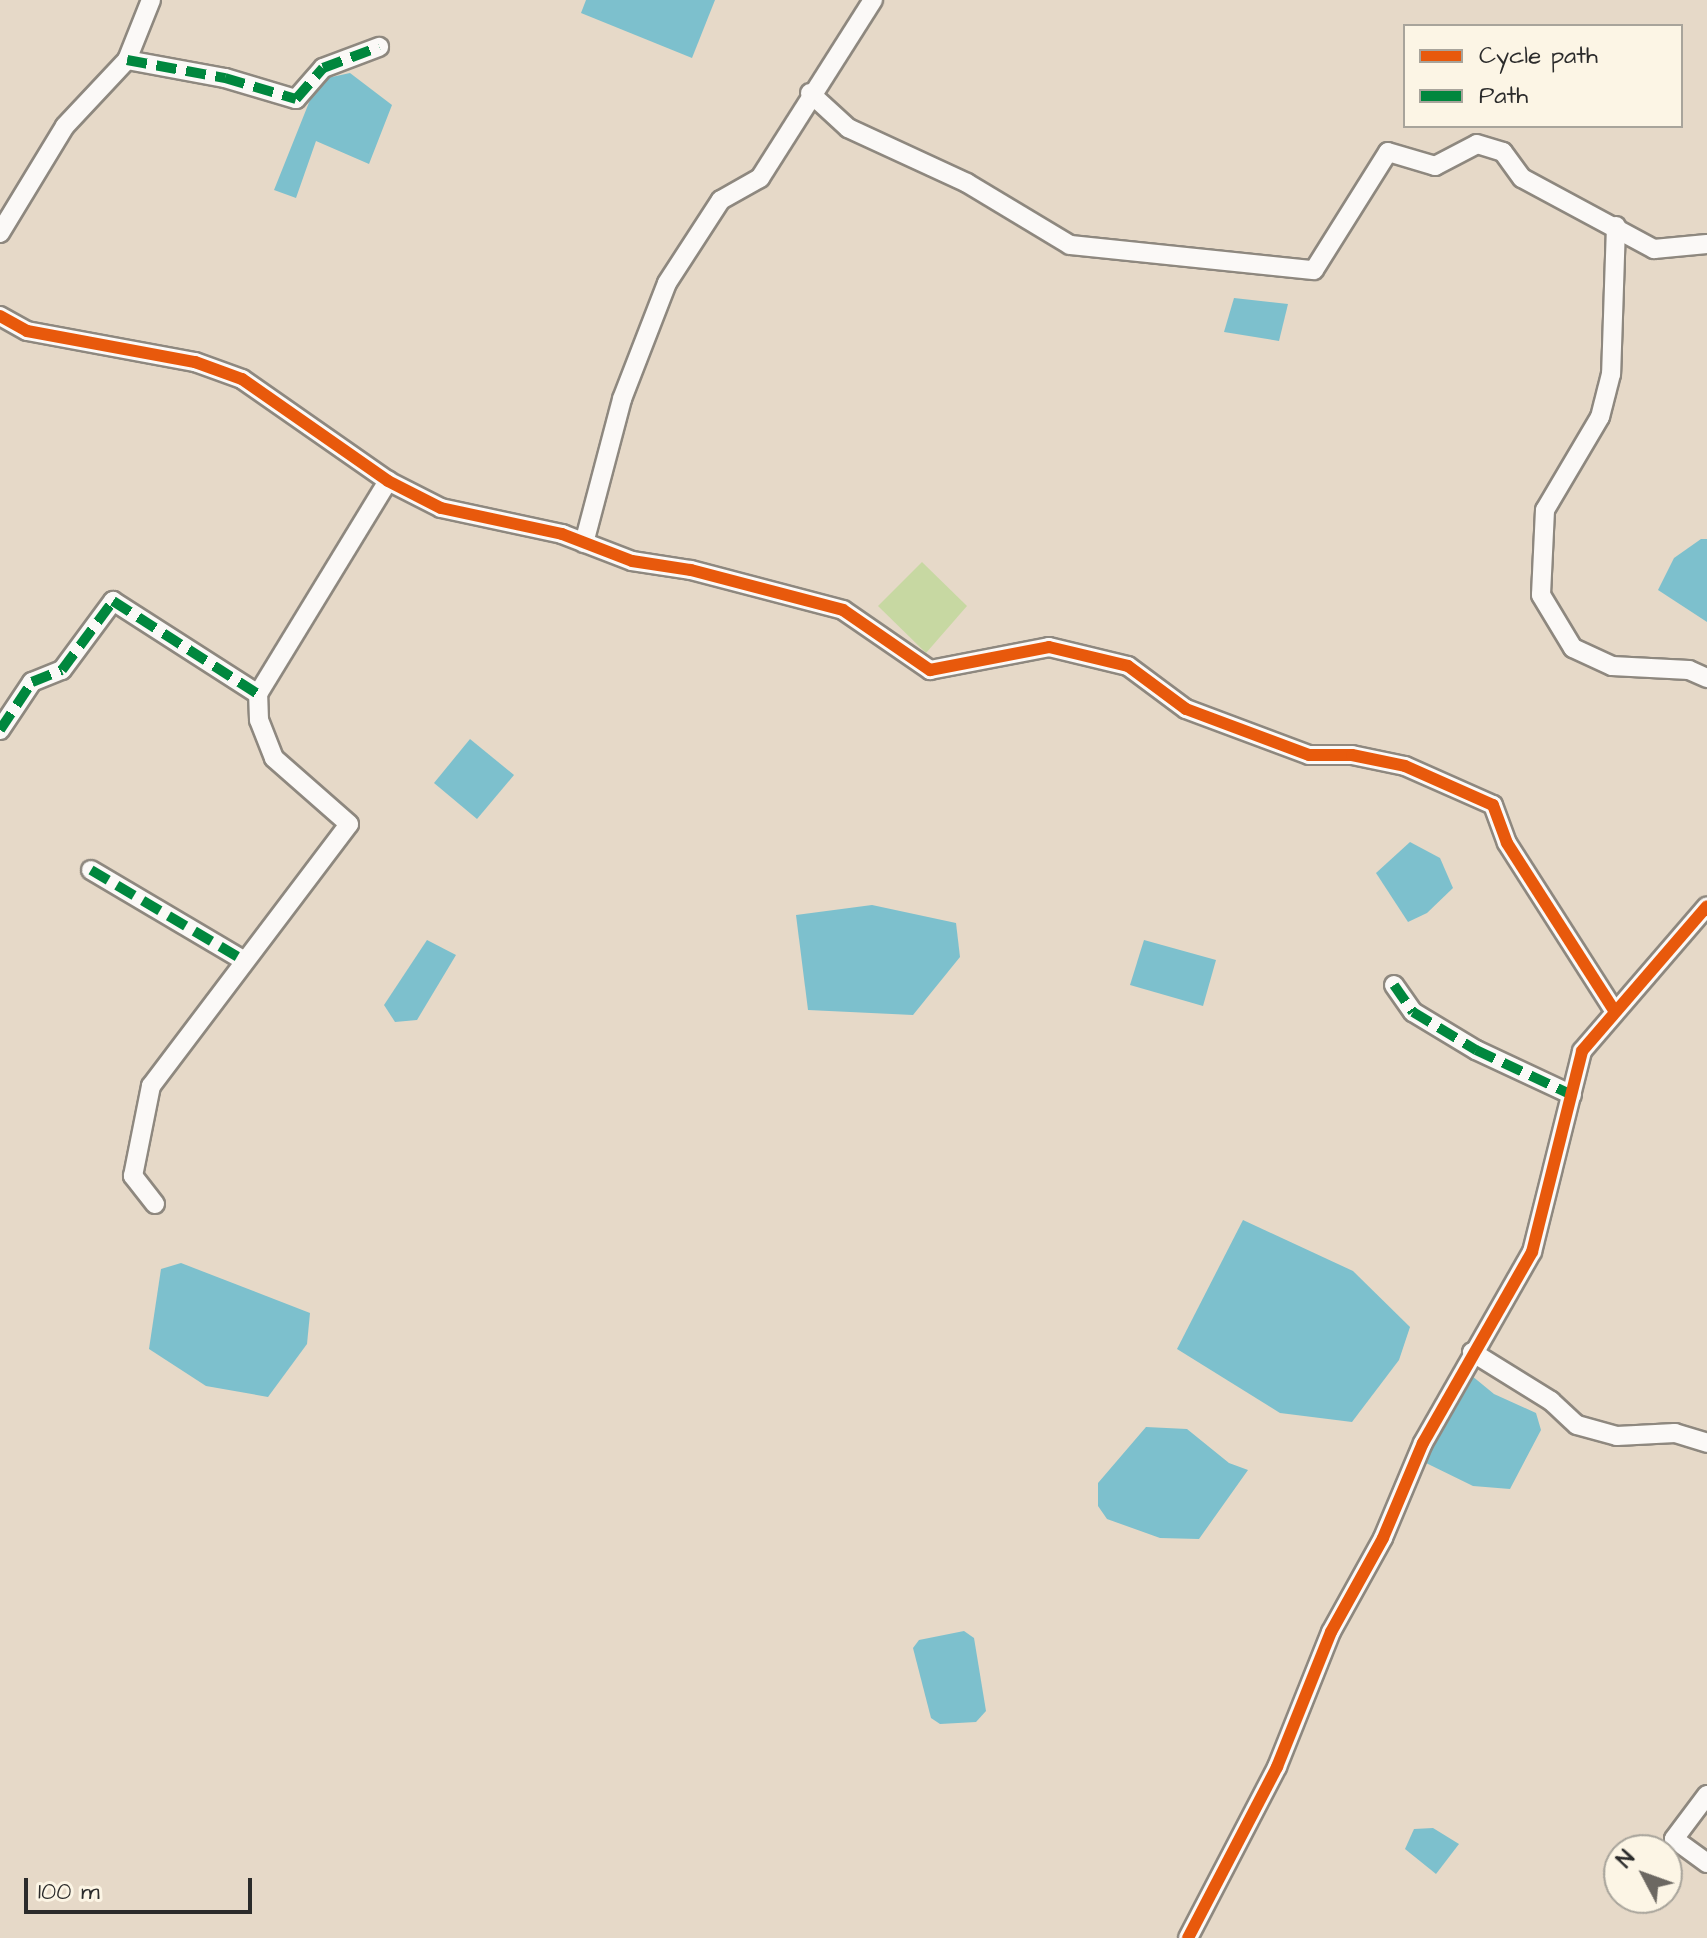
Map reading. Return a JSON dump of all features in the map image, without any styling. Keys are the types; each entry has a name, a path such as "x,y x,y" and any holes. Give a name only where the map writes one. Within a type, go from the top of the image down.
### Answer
{"street":[{"path":"0,233 65,126 127,60 151,0"},
{"path":"584,543 622,399 667,283 721,200 760,178 810,93 873,0"},
{"path":"127,60 225,78 296,99 323,68 379,47"},
{"path":"810,93 848,128 967,183 1070,245 1314,270 1388,152 1435,166 1477,144 1503,152 1522,178 1654,249 1707,244"},
{"path":"1616,226 1611,374 1600,417 1545,510 1541,595 1573,648 1612,666 1689,670 1707,678"},
{"path":"0,316 27,331 195,362 242,379 388,481 441,508 584,543 632,561 691,570 843,610 930,670 1049,647 1128,666 1186,709 1309,755 1352,755 1405,766 1493,805 1507,843 1613,1009"},
{"path":"155,1204 133,1176 151,1086 243,960 349,824 274,758 259,720 258,694 388,481"},
{"path":"0,730 32,682 62,670 113,601 258,694"},
{"path":"91,870 243,960"},
{"path":"1188,1938 1277,1767 1331,1632 1383,1538 1423,1443 1472,1352 1532,1252 1582,1051 1613,1009 1707,906"},
{"path":"1394,985 1413,1012 1476,1050 1572,1095"},
{"path":"1472,1352 1539,1393 1577,1425 1617,1436 1675,1433 1707,1443"},
{"path":"1707,1795 1674,1839 1707,1863"}],"green space":[{"path":"922,562 967,606 926,653 878,606"}],"water":[{"path":"586,0 715,0 692,58 581,13"},
{"path":"350,73 392,105 369,164 316,141 296,198 274,190 318,80"},
{"path":"1234,298 1288,304 1279,341 1224,332"},
{"path":"1701,539 1707,539 1707,622 1658,590 1674,558"},
{"path":"470,739 514,775 477,819 434,783"},
{"path":"1410,842 1440,858 1453,888 1427,913 1408,922 1376,873"},
{"path":"872,905 956,923 960,957 913,1015 808,1010 796,915"},
{"path":"427,940 456,955 417,1020 395,1022 384,1005"},
{"path":"1144,940 1216,960 1203,1006 1130,985"},
{"path":"1243,1220 1353,1271 1410,1327 1399,1360 1352,1422 1280,1413 1177,1349"},
{"path":"181,1263 310,1313 307,1344 268,1397 206,1386 149,1349 161,1269"},
{"path":"1466,1371 1494,1394 1536,1413 1541,1430 1510,1489 1473,1486 1426,1463"},
{"path":"1146,1427 1187,1429 1229,1463 1248,1470 1199,1539 1160,1538 1107,1519 1098,1506 1098,1483"},
{"path":"964,1631 974,1638 986,1711 976,1722 940,1724 931,1718 913,1648 919,1640"},
{"path":"1433,1828 1459,1844 1436,1874 1405,1849 1414,1829"}],"marked path":[{"path":"127,60 225,78 296,99 323,68 379,47"},
{"path":"0,730 32,682 62,670 113,601 258,694"},
{"path":"91,870 243,960"},
{"path":"1394,985 1413,1012 1476,1050 1572,1095"}],"cycle path":[{"path":"0,316 27,331 195,362 242,379 388,481 441,508 562,534 632,561 691,570 843,610 930,670 1049,647 1128,666 1186,709 1309,755 1352,755 1405,766 1493,805 1507,843 1613,1009"},
{"path":"1188,1938 1277,1767 1331,1632 1383,1538 1423,1443 1532,1252 1582,1051 1707,906"}]}
